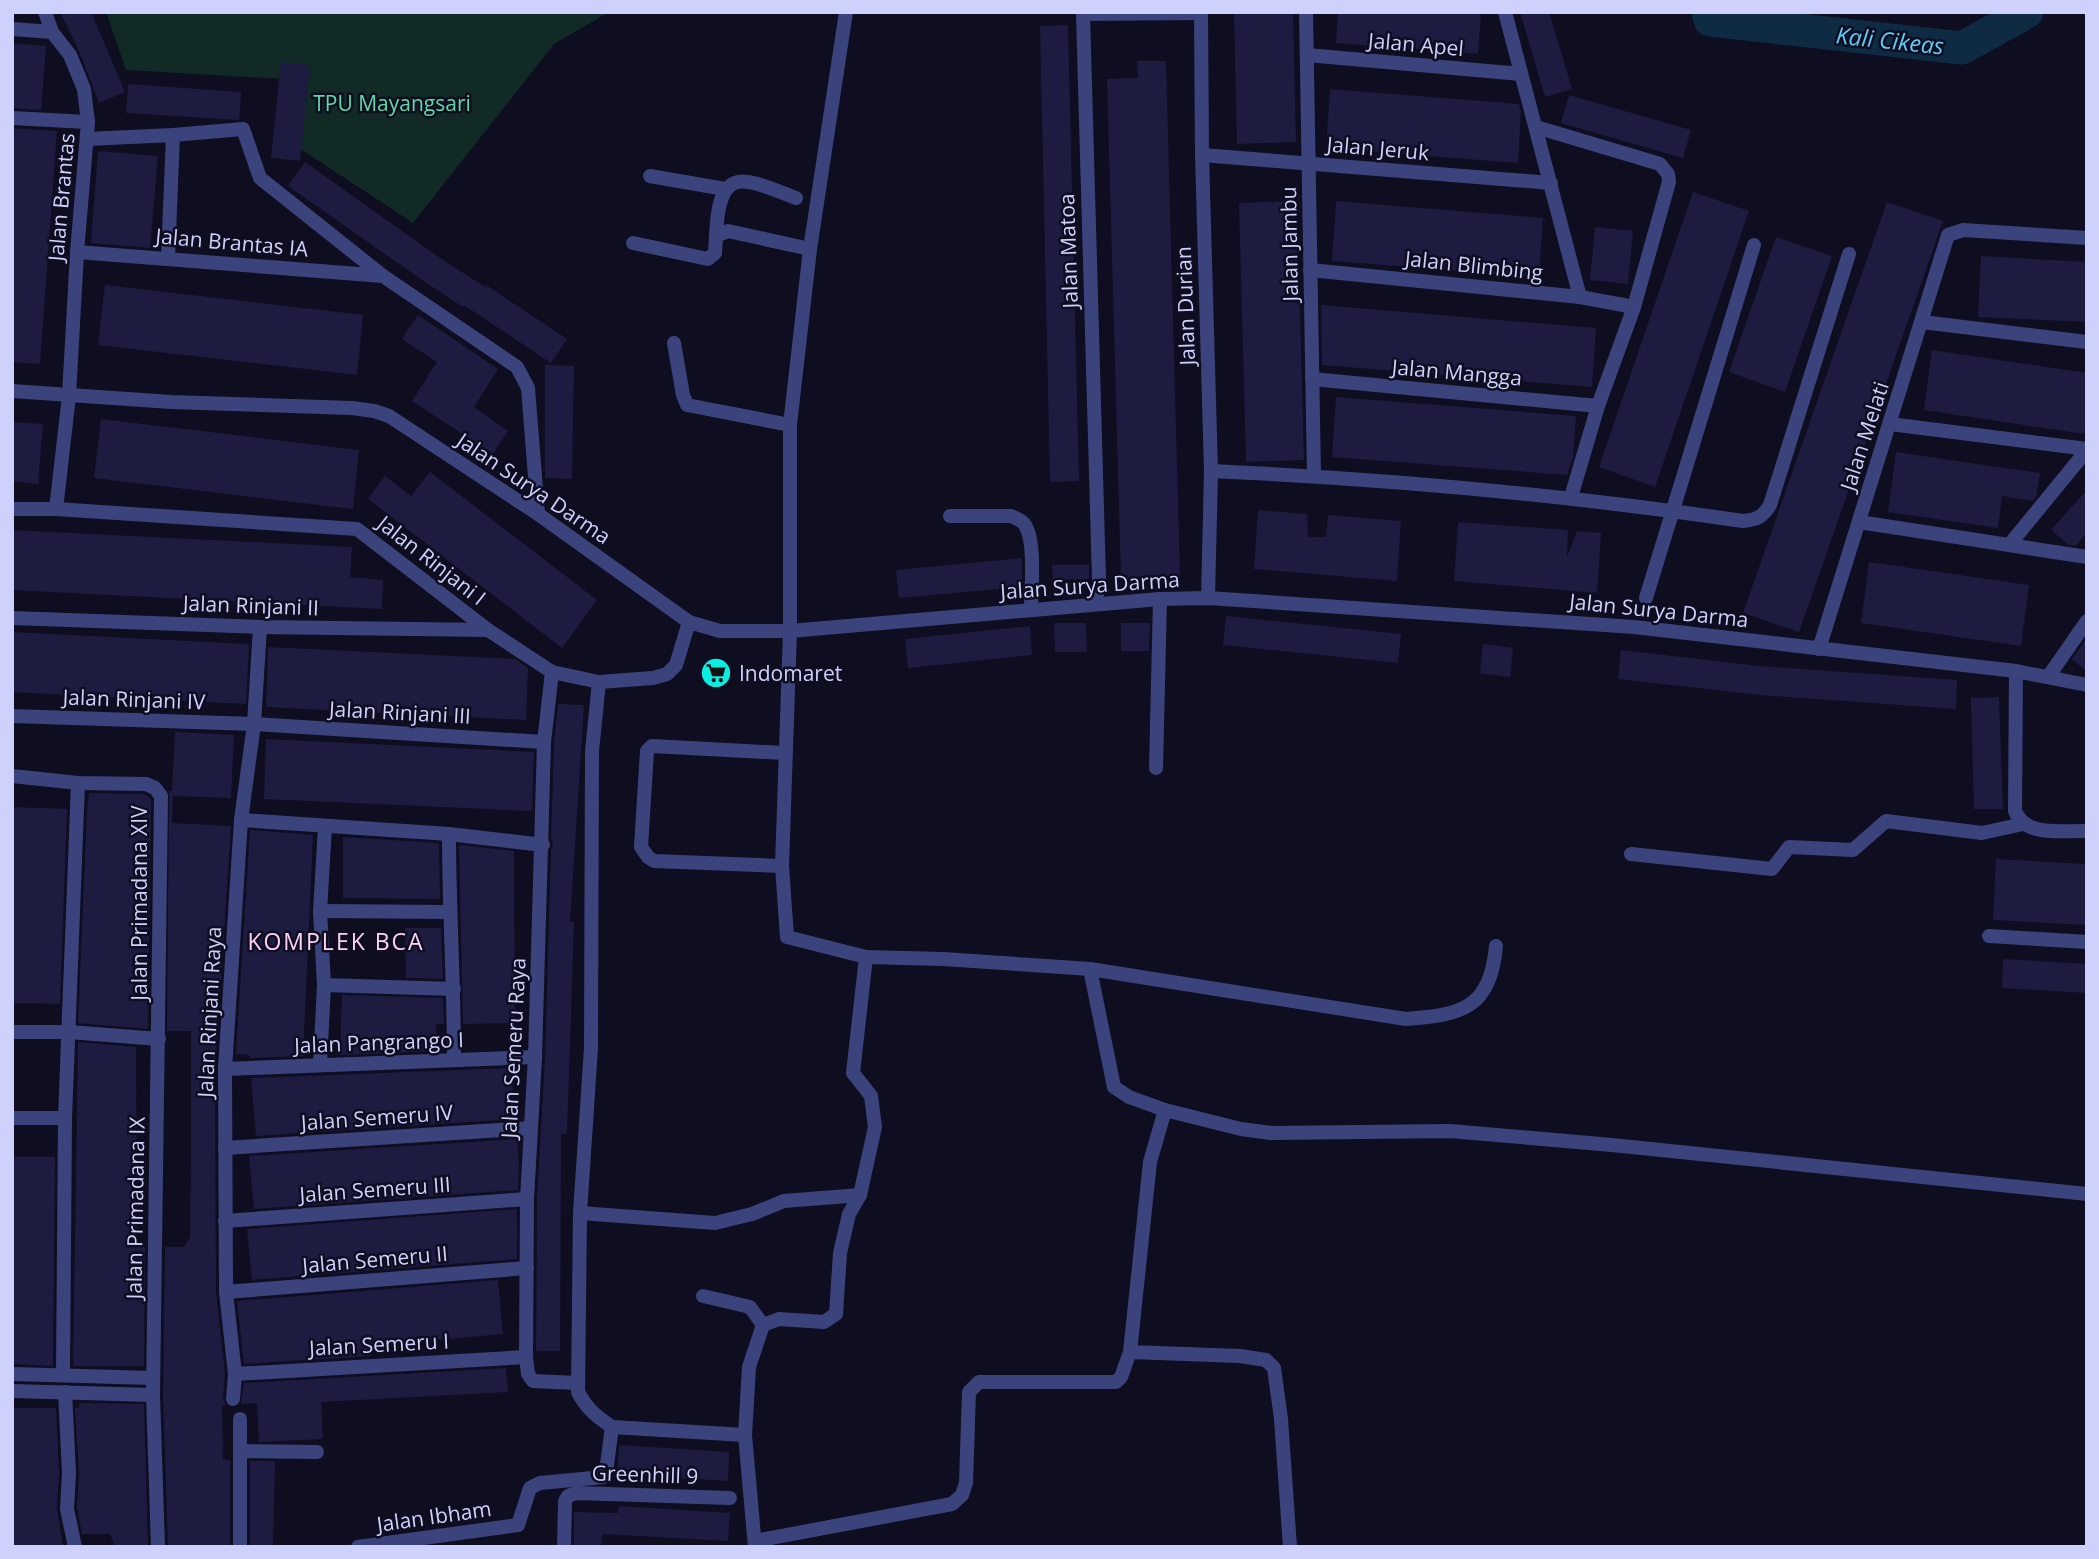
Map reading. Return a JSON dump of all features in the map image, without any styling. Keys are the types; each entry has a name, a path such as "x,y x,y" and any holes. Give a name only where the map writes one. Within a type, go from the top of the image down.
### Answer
{"street":[{"name":"Jalan Brantas","path":"45,12 52,32 70,55 84,89 88,122 69,396"},
{"path":"846,12 810,248 790,425 790,631 782,866 786,937 866,957 943,959 1090,969 1406,1019 1442,1016 1466,1008 1483,993 1493,971 1496,946"},
{"name":"Jalan Jambu","path":"1306,12 1314,476"},
{"path":"1504,12 1580,297"},
{"name":"Jalan Durian","path":"1201,13 1211,471 1208,598"},
{"name":"Jalan Matoa","path":"1096,604 1099,580 1083,14 1201,13"},
{"path":"12,29 52,32"},
{"name":"Jalan Apel","path":"1307,55 1521,74"},
{"path":"12,118 88,122"},
{"path":"1536,127 1660,164 1668,174 1669,182 1634,307 1598,406 1571,497"},
{"path":"87,139 243,129 260,178 383,276 517,368 528,388 538,514"},
{"path":"167,258 173,135"},
{"name":"Jalan Jeruk","path":"1202,155 1551,183"},
{"path":"650,176 725,189 740,180 751,181 796,198"},
{"path":"633,243 708,259 715,253 717,214 725,189"},
{"name":"Jalan Melati","path":"1819,649 1948,235 1963,230 2087,237"},
{"path":"716,236 728,231 810,248"},
{"path":"1646,598 1754,245"},
{"name":"Jalan Brantas IA","path":"77,252 383,276"},
{"path":"1211,471 1314,476 1571,497 1743,521 1755,520 1765,513 1770,505 1849,254"},
{"name":"Jalan Blimbing","path":"1310,270 1580,297 1634,307"},
{"path":"1923,322 2087,342"},
{"path":"674,343 687,405 790,425"},
{"name":"Jalan Mangga","path":"1312,379 1598,406"},
{"name":"Jalan Surya Darma","path":"12,391 171,402 352,408 389,416 538,514 689,622 720,631 790,631 1096,604 1208,598 1634,626 2016,671 2087,685"},
{"path":"56,509 69,396"},
{"path":"1890,424 2087,449"},
{"path":"2010,544 2087,449"},
{"name":"Jalan Rinjani I","path":"12,509 56,509 358,529 488,630 552,672 599,682 653,678 667,674 676,665 689,622"},
{"path":"950,516 1011,516 1026,526 1031,541 1031,610"},
{"path":"1859,522 2087,557"},
{"path":"1156,768 1160,599"},
{"name":"Jalan Rinjani II","path":"12,618 260,628 488,630"},
{"path":"2048,677 2087,621"},
{"name":"Jalan Rinjani Raya","path":"233,1399 234,1374 226,1292 225,1069 241,820 254,724 260,628"},
{"path":"2016,671 2015,811 2023,824"},
{"name":"Jalan Semeru Raya","path":"526,1357 527,1199 543,845 544,742 552,672"},
{"path":"599,682 592,751 591,1048 580,1213 578,1392 583,1403 597,1418 612,1427 745,1435"},
{"name":"Jalan Rinjani IV","path":"12,716 254,724"},
{"name":"Jalan Rinjani III","path":"254,724 544,742"},
{"path":"782,866 654,861 641,847 647,751 652,746 785,753"},
{"name":"Jalan Primadana XIV","path":"12,776 78,783 146,784 155,788 161,796 159,1039"},
{"path":"63,1374 65,1118 78,783"},
{"path":"241,820 449,834 543,845"},
{"path":"1631,854 1772,869 1789,847 1853,850 1886,821 1982,833 2023,824 2035,829 2087,831"},
{"path":"320,1065 324,985 320,911 325,827"},
{"path":"449,834 454,1060"},
{"path":"320,911 449,912"},
{"path":"1989,936 2087,942"},
{"path":"763,1325 779,1319 824,1322 836,1314 840,1253 849,1214 860,1195 874,1126 871,1096 853,1073 866,957"},
{"path":"1090,969 1114,1087 1129,1097 1166,1110 1241,1129 1271,1133 1450,1131 1612,1144 2087,1194"},
{"path":"324,985 454,989"},
{"path":"12,1032 69,1032 159,1039"},
{"name":"Jalan Primadana IX","path":"158,1547 153,1378 159,1039"},
{"name":"Jalan Pangrango I","path":"225,1069 535,1057"},
{"path":"763,1325 749,1367 745,1435 755,1544 952,1504 962,1495 966,1483 969,1392 972,1387 979,1382 1116,1382 1121,1377 1130,1352 1150,1162 1166,1110"},
{"path":"12,1118 65,1118"},
{"name":"Jalan Semeru IV","path":"225,1148 531,1128"},
{"path":"580,1213 715,1223 752,1214 784,1201 860,1195"},
{"name":"Jalan Semeru III","path":"225,1221 527,1199"},
{"name":"Jalan Semeru II","path":"226,1292 527,1268"},
{"path":"703,1296 750,1307 763,1325"},
{"path":"1130,1352 1240,1356 1266,1360 1274,1368 1281,1419 1290,1547"},
{"path":"526,1357 528,1374 533,1381 577,1383"},
{"name":"Jalan Semeru I","path":"234,1374 526,1357"},
{"path":"12,1374 153,1378"},
{"path":"12,1391 153,1395"},
{"path":"65,1392 69,1473 67,1508 75,1547"},
{"path":"240,1419 240,1547"},
{"name":"Jalan Ibham","path":"358,1547 388,1545 518,1525 530,1488 540,1483 603,1477 612,1427"},
{"path":"240,1451 317,1452"},
{"name":"Greenhill 9","path":"564,1547 565,1501 568,1496 576,1493 730,1498"}],"green space":[{"name":"TPU Mayangsari","path":"106,12 609,12 554,44 413,223 296,146 302,80 126,70"}],"building":[{"path":"60,12 91,12 125,92 99,103 79,51"},
{"path":"1234,12 1293,12 1296,142 1237,144"},
{"path":"1338,12 1481,12 1478,54 1336,43"},
{"path":"1520,12 1549,12 1572,89 1545,97"},
{"path":"1068,25 1079,481 1050,482 1040,26"},
{"path":"12,43 46,46 41,110 12,108"},
{"path":"1137,61 1166,61 1180,577 1121,579 1107,79 1138,78"},
{"path":"281,62 310,65 300,161 271,158"},
{"path":"128,84 241,92 239,120 126,113"},
{"path":"1330,89 1519,104 1521,111 1518,163 1326,148"},
{"path":"1569,95 1691,130 1683,158 1561,123"},
{"path":"12,128 57,131 40,364 12,362"},
{"path":"98,151 158,156 150,248 91,243"},
{"path":"305,162 440,258 567,339 551,363 422,280 288,186"},
{"path":"1693,192 1749,211 1655,487 1599,467"},
{"path":"1297,201 1304,460 1246,462 1239,203"},
{"path":"1336,201 1543,218 1539,277 1332,261"},
{"path":"1887,202 1943,221 1799,632 1743,613"},
{"path":"1595,227 1633,231 1628,284 1590,280"},
{"path":"1776,237 1832,256 1785,392 1729,372"},
{"path":"1981,256 2087,262 2087,322 1978,317"},
{"path":"105,285 363,315 357,375 98,345"},
{"path":"1321,305 1596,328 1592,387 1322,365"},
{"path":"418,315 498,369 474,407 508,431 493,454 412,401 437,362 402,339"},
{"path":"1932,350 2087,373 2084,434 1924,410"},
{"path":"545,365 574,366 572,479 545,478"},
{"path":"1336,397 1576,416 1573,457 1567,475 1332,457"},
{"path":"101,419 359,450 353,509 94,478"},
{"path":"12,422 43,424 38,484 12,481"},
{"path":"1896,452 2040,473 2036,497 2033,501 2002,496 1998,528 1888,512"},
{"path":"430,472 597,600 562,648 368,499 385,476 411,496"},
{"path":"2087,490 2087,532 2076,546 2068,544 2051,530"},
{"path":"1258,510 1307,514 1308,537 1326,537 1328,515 1401,521 1397,581 1254,569"},
{"path":"1458,522 1568,530 1567,557 1577,531 1601,533 1597,593 1454,581"},
{"path":"12,530 352,547 350,577 383,580 382,609 12,590"},
{"path":"1022,558 1022,587 899,598 896,570"},
{"path":"1869,562 2029,585 2021,646 1861,623"},
{"path":"1052,565 1089,565 1089,579 1053,580"},
{"path":"1226,616 1401,634 1398,663 1223,645"},
{"path":"1054,623 1086,623 1087,652 1055,652"},
{"path":"1121,623 1150,623 1149,651 1121,651"},
{"path":"1030,626 1032,655 908,668 905,639"},
{"path":"12,632 247,644 246,704 12,692"},
{"path":"2087,638 2087,672 2072,659"},
{"path":"1483,644 1513,648 1510,677 1480,673"},
{"path":"268,647 515,659 528,668 526,720 266,707"},
{"path":"1621,650 1759,666 1957,680 1956,709 1760,695 1618,679"},
{"path":"1999,697 2003,809 1974,809 1971,698"},
{"path":"558,704 584,705 570,922 574,922 567,1134 561,1134 560,1351 536,1351 537,1199 553,845 554,743"},
{"path":"175,732 234,735 231,798 173,796 172,823 231,826 215,1069 216,1292 225,1374 223,1398 226,1405 222,1405 223,1459 230,1460 230,1547 168,1547 163,1395 165,1247 184,1247 190,1237 191,1149 191,1031 167,1031 169,791 172,791"},
{"path":"266,739 534,752 532,811 264,799"},
{"path":"89,793 144,794 151,799 148,1029 78,1023"},
{"path":"12,807 67,809 60,1004 12,1003"},
{"path":"250,830 313,835 303,1056 250,1058 249,1055 236,1054"},
{"path":"343,837 439,843 440,899 343,898"},
{"path":"459,845 514,851 515,1023 463,1024"},
{"path":"1996,859 2087,864 2087,925 1993,920"},
{"path":"405,928 441,928 443,979 406,978"},
{"path":"2003,959 2087,964 2087,993 2002,988"},
{"path":"342,995 443,998 444,1024 436,1024 437,1051 340,1055"},
{"path":"78,1042 136,1047 137,1247 145,1247 144,1366 73,1366"},
{"path":"511,1068 515,1119 256,1136 251,1078"},
{"path":"517,1139 518,1190 254,1209 249,1156"},
{"path":"12,1157 55,1157 53,1366 12,1364"},
{"path":"517,1209 517,1259 252,1280 247,1229"},
{"path":"498,1280 503,1334 370,1346 371,1356 244,1364 237,1301"},
{"path":"506,1368 508,1392 321,1402 323,1439 259,1442 257,1403 241,1404 244,1383"},
{"path":"79,1403 144,1404 148,1547 115,1547 110,1534 82,1534 77,1508 79,1473 75,1408 79,1408"},
{"path":"12,1408 56,1408 59,1473 57,1508 63,1547 12,1547"},
{"path":"619,1445 729,1452 728,1481 617,1474"},
{"path":"250,1461 275,1461 273,1547 250,1547"},
{"path":"619,1506 730,1513 728,1541 602,1534 601,1547 574,1547 574,1512 618,1513"}],"waterway":[{"name":"Kali Cikeas","path":"1708,12 1710,20 1962,48 2027,12"}],"place":[{"name":"Indomaret","path":"716,673"}],"district":[{"name":"KOMPLEK BCA","path":"336,941"}]}
